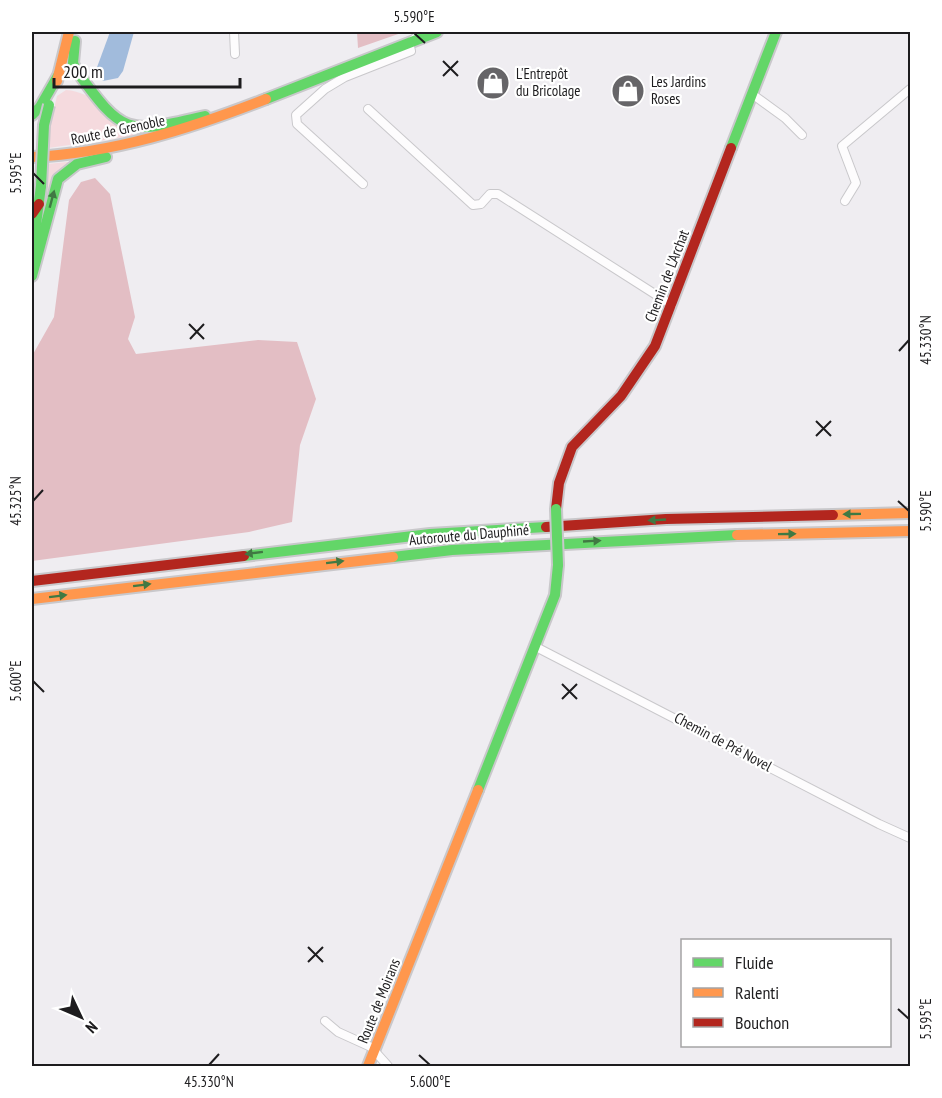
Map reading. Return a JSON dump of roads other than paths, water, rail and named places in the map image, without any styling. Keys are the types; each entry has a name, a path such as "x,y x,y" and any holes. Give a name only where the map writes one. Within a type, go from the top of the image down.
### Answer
{"main road":[{"path":"208,118 420,32"},
{"path":"75,35 73,63 76,70 120,121 132,127 146,129 208,118 437,32"},
{"name":"Chemin de L'Archat","path":"536,646 555,595 558,565 556,509 558,478 566,453 591,423 623,394 648,359 672,305 776,32"},
{"path":"32,115 40,107 60,70 75,35"},
{"path":"32,249 41,186 44,125 60,70"},
{"name":"Route de Grenoble","path":"32,159 71,156 146,142 208,118"},
{"name":"Route de Grenoble","path":"32,150 70,149 144,136 208,118"},
{"path":"32,276 54,190 63,174 77,164 146,142"},
{"path":"32,214 39,204"},
{"name":"Autoroute du Dauphiné","path":"32,580 370,540 487,530 666,519 910,513"},
{"name":"Autoroute du Dauphiné","path":"32,599 452,550 674,537 910,531"},
{"name":"Route de Moirans","path":"368,1066 536,646"}],"street":[{"path":"234,32 235,54"},
{"path":"363,184 294,120 296,115 324,89 411,51 409,43 420,32"},
{"path":"845,201 856,183 842,146 910,89"},
{"path":"752,94 785,118 802,135"},
{"path":"368,109 473,205 481,204 490,194 498,194 672,305"},
{"name":"Chemin de Pré Novel","path":"536,646 910,838"},
{"path":"325,1021 338,1032 375,1051 388,1066"}],"water":[{"path":"110,32 134,32 123,71 118,78 103,81 96,70"}],"place":[{"name":"L'Entrepôt du Bricolage","path":"493,83"},
{"name":"Les Jardins Roses","path":"628,91"}]}
